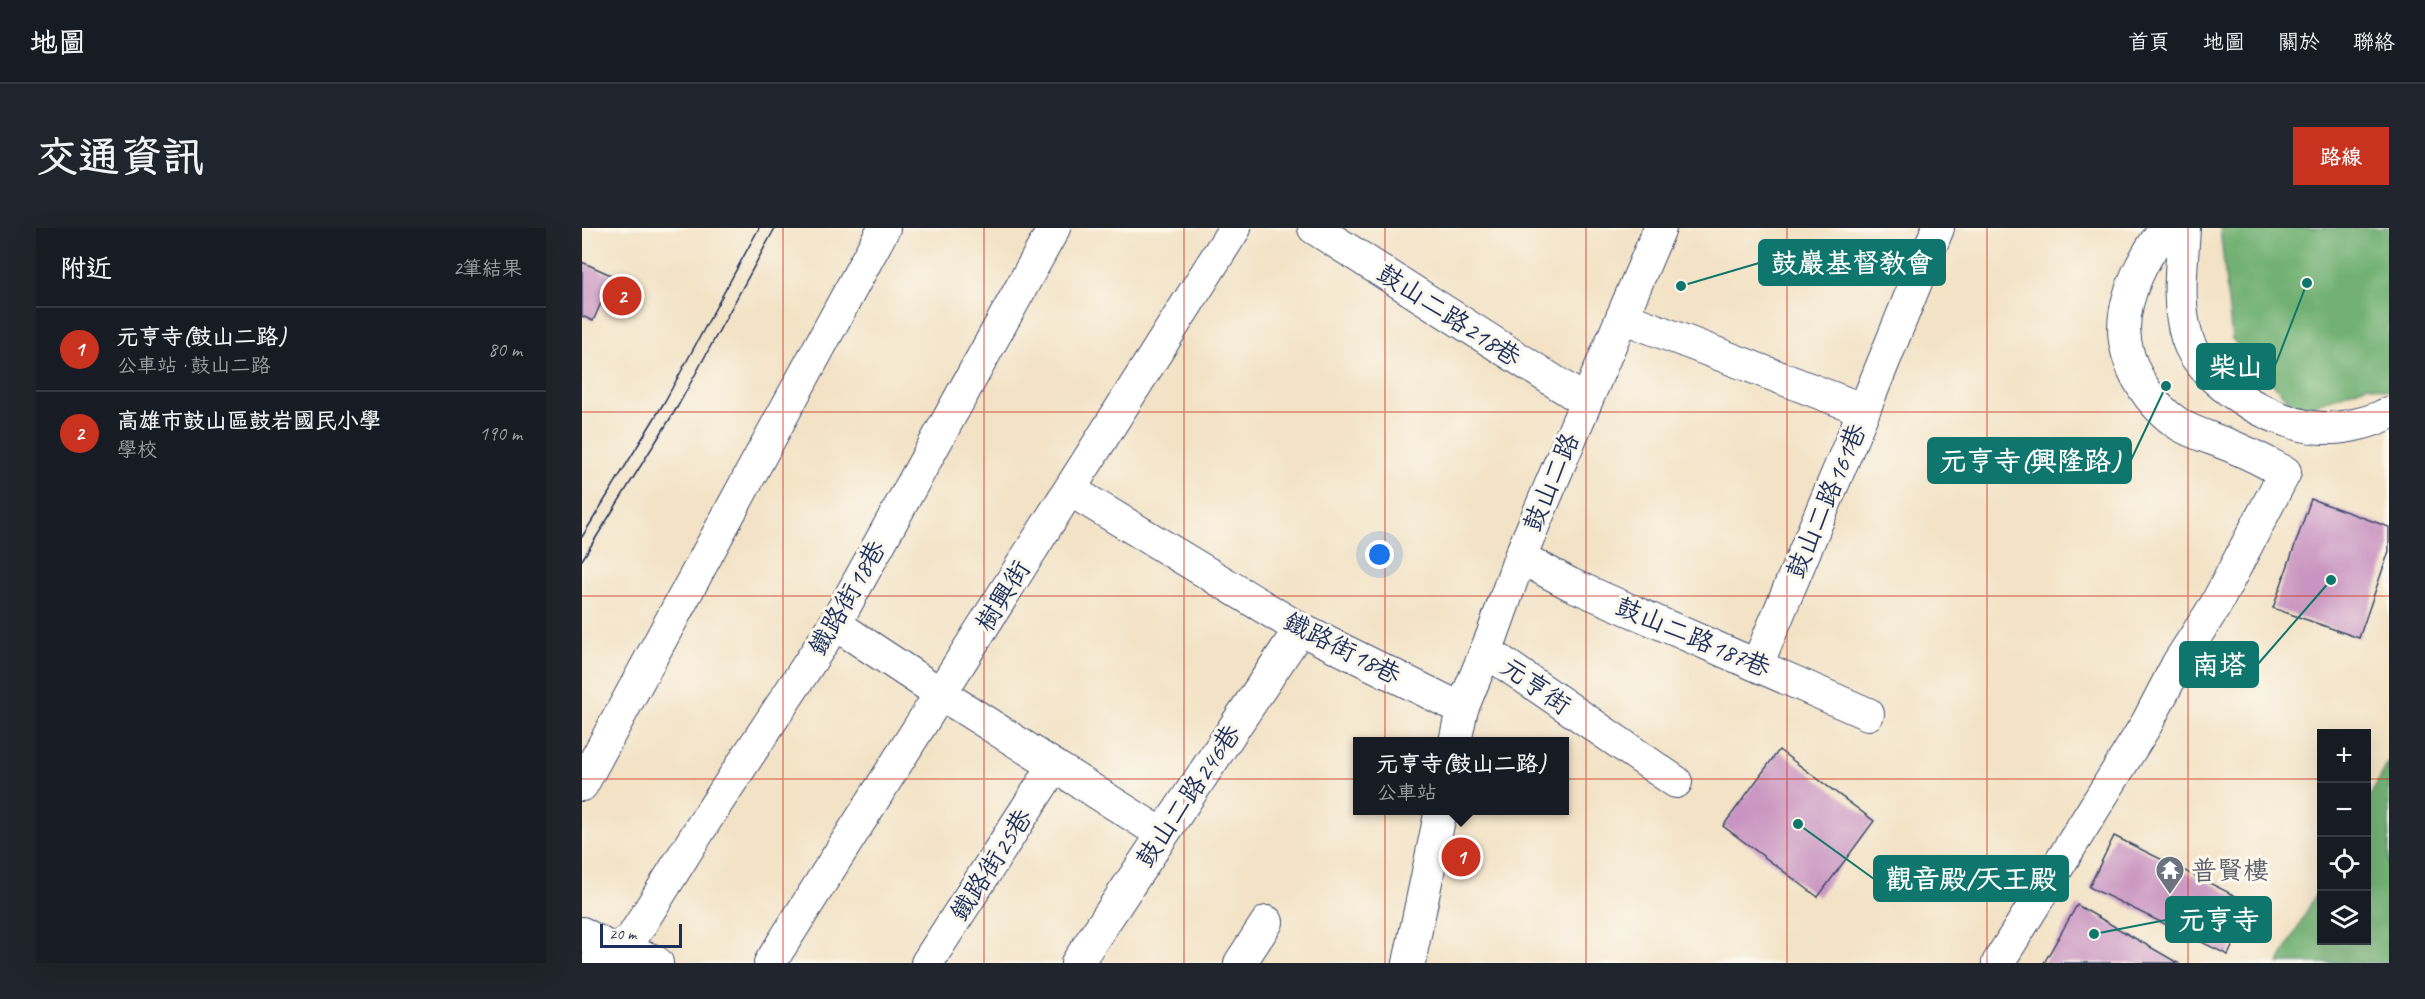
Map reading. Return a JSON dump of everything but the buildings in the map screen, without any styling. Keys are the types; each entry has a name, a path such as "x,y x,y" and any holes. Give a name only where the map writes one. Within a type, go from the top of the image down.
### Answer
{"street":[{"path":"582,785 884,228"},
{"name":"鐵路街18巷","path":"606,957 632,938 707,818 835,624 1054,228"},
{"name":"樹興街","path":"770,963 1235,228"},
{"name":"鼓山二路218巷","path":"1314,228 1585,401"},
{"name":"鼓山二路","path":"1456,737 1462,709 1520,557 1660,228"},
{"path":"1864,410 1938,228"},
{"path":"1998,963 2147,723 2178,663 2297,469 2247,453 2182,426 2162,412 2140,383 2129,357 2124,328 2130,294 2154,242 2166,228"},
{"path":"2184,228 2180,304 2188,340 2211,376 2242,400 2287,421 2322,428 2356,424 2389,413"},
{"name":"鼓山二路161巷","path":"1622,317 1864,410 1757,665"},
{"name":"鐵路街18巷","path":"1070,490 1300,629 1462,709"},
{"name":"鼓山二路187巷","path":"1520,557 1570,584 1868,714"},
{"path":"835,624 1162,834"},
{"name":"鼓山二路246巷","path":"1077,963 1300,629"},
{"name":"元亨街","path":"1486,651 1676,782"},
{"name":"鐵路街25巷","path":"927,963 1054,766"},
{"path":"1409,963 1440,815"},
{"path":"1240,963 1267,922"},
{"path":"582,933 606,957 650,959 657,963"}],"green space":[{"path":"2220,228 2389,228 2389,391 2368,385 2298,411 2232,339"},
{"path":"2389,761 2389,963 2279,963 2317,892 2317,945 2371,945 2371,795"}],"tram line":[{"path":"582,537 665,401 759,228"},
{"path":"582,560 678,406 775,228"}],"place":[{"name":"柴山","path":"2307,283"},
{"name":"鼓巖基督教會","path":"1681,286"},
{"name":"高雄市鼓山區鼓岩國民小學","path":"622,296"},
{"name":"元亨寺(興隆路)","path":"2166,386"},
{"name":"南塔","path":"2331,580"},
{"name":"觀音殿/天王殿","path":"1798,824"},
{"name":"元亨寺(鼓山二路)","path":"1461,857"},
{"name":"普賢樓","path":"2170,896"},
{"name":"元亨寺","path":"2094,934"}]}
